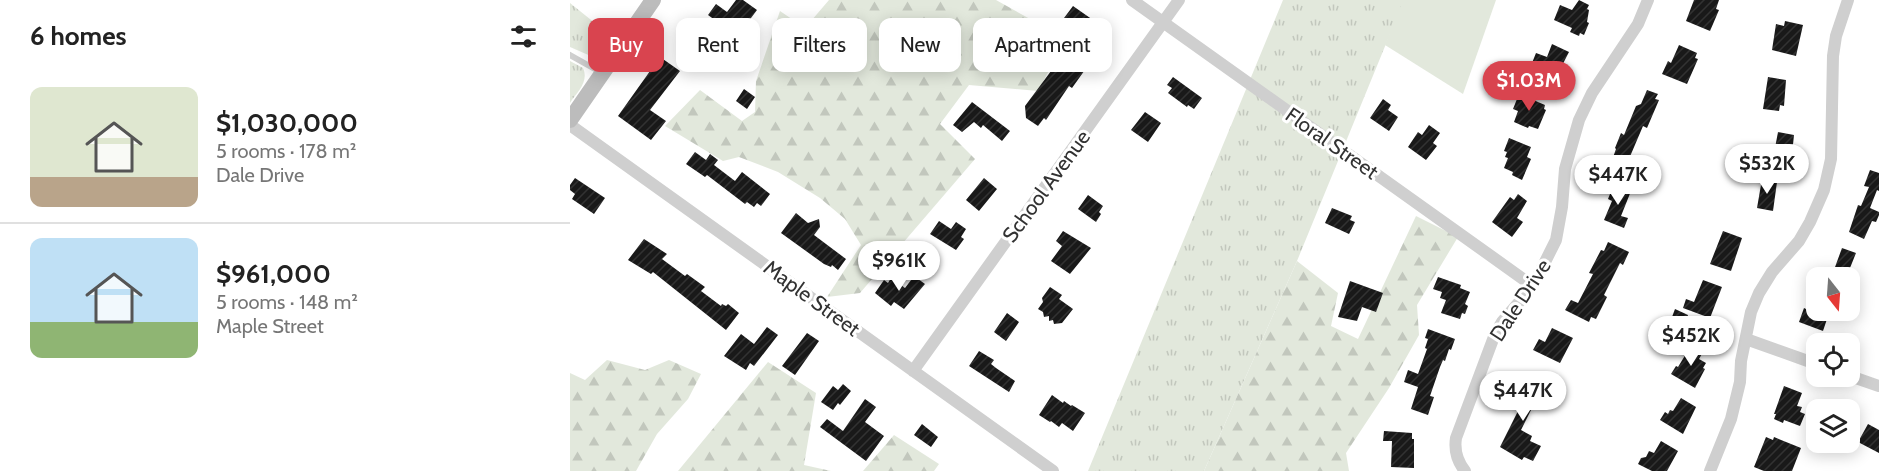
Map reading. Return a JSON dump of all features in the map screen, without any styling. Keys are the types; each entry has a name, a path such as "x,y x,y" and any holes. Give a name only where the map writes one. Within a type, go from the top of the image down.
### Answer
{"street":[{"path":"570,120 653,0"},
{"name":"Floral Street","path":"1132,0 1533,286"},
{"name":"School Avenue","path":"913,371 1179,0"},
{"name":"Dale Drive","path":"1465,471 1455,448 1461,423 1495,334 1502,322 1533,286 1556,240 1562,207 1565,169 1579,120 1592,93 1638,24 1648,0"},
{"path":"1710,471 1731,419 1740,382 1741,361 1751,312 1772,272 1799,241 1824,190 1831,159 1833,56 1836,36 1848,0"},
{"name":"Maple Street","path":"570,125 1053,471"},
{"path":"1746,339 1806,360"},
{"path":"1860,379 1879,386"}],"lane":[{"path":"570,55 602,73"}],"green space":[{"path":"829,0 996,0 1028,18 973,18 973,72 1048,72 1038,91 969,85 940,124 975,159 860,293 827,297 861,245 845,219 820,198 778,172 739,157 723,161 665,126 700,90 742,121 755,112 756,81 772,34 772,72 867,72 867,18 814,18"},
{"path":"1283,0 1404,0 1297,261 1204,471 1088,471"},
{"path":"1403,0 1496,0 1463,94 1385,45"},
{"path":"570,3 589,18 588,55 570,47"},
{"path":"780,11 790,18 778,18"},
{"path":"570,61 583,68 585,78 570,103"},
{"path":"1416,216 1458,237 1417,305 1419,335 1389,388 1346,453 1349,471 1204,471 1297,261 1338,293 1331,326 1358,339"},
{"path":"607,360 645,370 669,360 701,374 688,399 657,434 636,471 570,471 570,373 585,380"},
{"path":"768,362 816,393 804,465 831,471 678,471"},
{"path":"894,435 939,464 934,471 863,471"}],"building":[{"path":"736,0 743,0 757,10 751,18 712,18 708,15 716,4 727,12"},
{"path":"1579,0 1589,5 1587,22 1589,23 1584,35 1580,33 1579,36 1570,32 1572,28 1554,20 1560,5 1572,10"},
{"path":"1694,0 1719,0 1716,9 1719,10 1710,31 1686,21"},
{"path":"1073,6 1090,18 1064,18"},
{"path":"1785,21 1803,25 1796,56 1772,50 1776,24 1784,26"},
{"path":"1552,44 1569,52 1553,83 1541,78 1543,73 1530,68 1536,53 1547,57"},
{"path":"1679,45 1697,53 1695,58 1698,59 1687,84 1662,74 1668,61 1671,63"},
{"path":"664,60 676,68 676,72 679,72 650,110 666,121 651,140 618,116 649,72 664,72"},
{"path":"1050,72 1083,72 1072,88 1069,86 1046,120 1044,118 1038,126 1026,118 1025,106"},
{"path":"1173,77 1202,98 1194,109 1188,105 1187,107 1168,93 1172,88 1167,85"},
{"path":"1768,77 1786,80 1784,106 1780,105 1779,111 1763,109"},
{"path":"744,89 755,97 747,109 736,101"},
{"path":"1647,90 1658,94 1655,99 1659,100 1647,128 1643,126 1623,173 1614,170 1617,162 1612,160 1621,133 1624,135 1636,106 1641,104"},
{"path":"1519,94 1545,105 1546,110 1538,129 1529,126 1528,128 1514,122 1518,111 1513,109"},
{"path":"1383,99 1391,105 1388,110 1398,117 1389,131 1370,118"},
{"path":"972,102 1010,131 1002,141 983,125 981,128 974,122 962,132 953,125"},
{"path":"1145,112 1161,123 1148,142 1131,130"},
{"path":"1429,125 1440,133 1433,143 1437,146 1426,160 1408,147 1418,132 1422,135"},
{"path":"1778,132 1794,135 1792,154 1787,167 1772,164"},
{"path":"1509,138 1531,147 1527,157 1531,159 1522,180 1504,168 1508,158 1505,157 1507,152 1504,151"},
{"path":"695,152 706,160 710,154 718,160 714,165 735,181 742,172 770,194 761,206 757,203 754,207 747,202 745,204 707,175 705,177 686,164"},
{"path":"1870,170 1879,173 1879,191 1877,190 1870,208 1879,212 1879,215 1876,222 1872,221 1864,239 1849,232 1858,205 1861,206 1869,187 1864,186"},
{"path":"575,178 605,198 594,214 572,199 575,194 570,190 570,185"},
{"path":"984,178 997,189 979,211 966,200"},
{"path":"1762,179 1777,182 1773,211 1757,208"},
{"path":"1614,184 1631,191 1621,216 1628,218 1624,228 1604,220 1612,201 1608,199"},
{"path":"1518,194 1527,201 1517,218 1523,222 1512,237 1492,222 1510,197 1514,200"},
{"path":"1088,195 1103,206 1096,222 1078,209"},
{"path":"1332,208 1352,216 1350,220 1355,222 1349,234 1325,223"},
{"path":"796,213 808,223 819,219 820,227 814,235 846,259 838,270 832,265 831,267 824,264 781,233"},
{"path":"939,221 951,229 956,222 966,229 961,237 964,239 956,250 930,234"},
{"path":"1063,231 1091,248 1070,274 1051,261 1062,246 1056,241"},
{"path":"1723,231 1742,238 1731,271 1710,264"},
{"path":"644,239 667,254 662,259 705,287 701,291 721,306 728,304 739,313 726,330 653,272 651,274 628,260"},
{"path":"1608,242 1629,252 1623,265 1620,263 1604,295 1607,297 1596,319 1591,317 1589,322 1565,310 1571,300 1578,303 1593,274 1589,273"},
{"path":"1842,248 1856,253 1850,267 1835,267"},
{"path":"914,276 925,284 904,309 894,302 891,306 875,293 884,280 888,283 891,278 905,288"},
{"path":"1438,277 1461,285 1460,288 1470,292 1465,304 1468,306 1460,319 1441,313 1446,300 1440,298 1442,292 1433,289"},
{"path":"1703,280 1722,287 1710,318 1683,308 1686,299 1694,302"},
{"path":"1350,281 1383,293 1376,312 1362,307 1357,321 1338,317"},
{"path":"1050,287 1062,295 1059,299 1073,309 1062,323 1054,324 1053,320 1049,321 1049,316 1044,317 1043,312 1038,309"},
{"path":"1804,308 1806,309 1806,321 1826,321 1823,331 1799,322"},
{"path":"1675,309 1688,315 1685,323 1672,317"},
{"path":"1007,313 1019,322 1006,341 994,332"},
{"path":"767,327 778,335 754,366 750,363 746,370 724,356 741,334 754,344"},
{"path":"1552,328 1573,338 1560,363 1533,350 1539,339 1545,342"},
{"path":"1428,329 1455,339 1440,367 1430,396 1434,397 1428,415 1411,409 1418,387 1404,382 1408,370 1418,374 1427,349 1425,348 1428,339 1425,338"},
{"path":"807,333 819,341 795,375 782,366"},
{"path":"1692,344 1704,350 1699,359 1706,363 1695,388 1671,374"},
{"path":"979,351 994,360 991,364 1015,381 1009,392 969,366"},
{"path":"1526,375 1544,384 1521,430 1532,436 1530,441 1541,446 1533,461 1524,457 1522,460 1500,447 1518,411 1514,409 1522,393 1518,392"},
{"path":"843,384 851,391 840,405 838,403 833,410 821,402 833,386 838,390"},
{"path":"1784,386 1802,393 1797,406 1802,407 1800,412 1805,414 1800,426 1774,419"},
{"path":"1052,395 1085,413 1073,431 1062,423 1059,427 1039,415"},
{"path":"1681,398 1696,407 1683,434 1660,420 1665,412 1668,414 1670,410 1673,411"},
{"path":"865,399 876,407 865,422 884,436 866,461 820,427 827,419 843,431"},
{"path":"922,424 938,437 931,447 914,435"},
{"path":"1868,424 1879,430 1879,453 1860,443"},
{"path":"1384,431 1412,433 1414,468 1391,467 1392,441 1383,441"},
{"path":"1766,437 1773,440 1774,437 1801,448 1792,471 1764,471 1754,467"},
{"path":"1661,441 1678,451 1667,471 1652,471 1638,464 1649,451 1654,453"}]}
